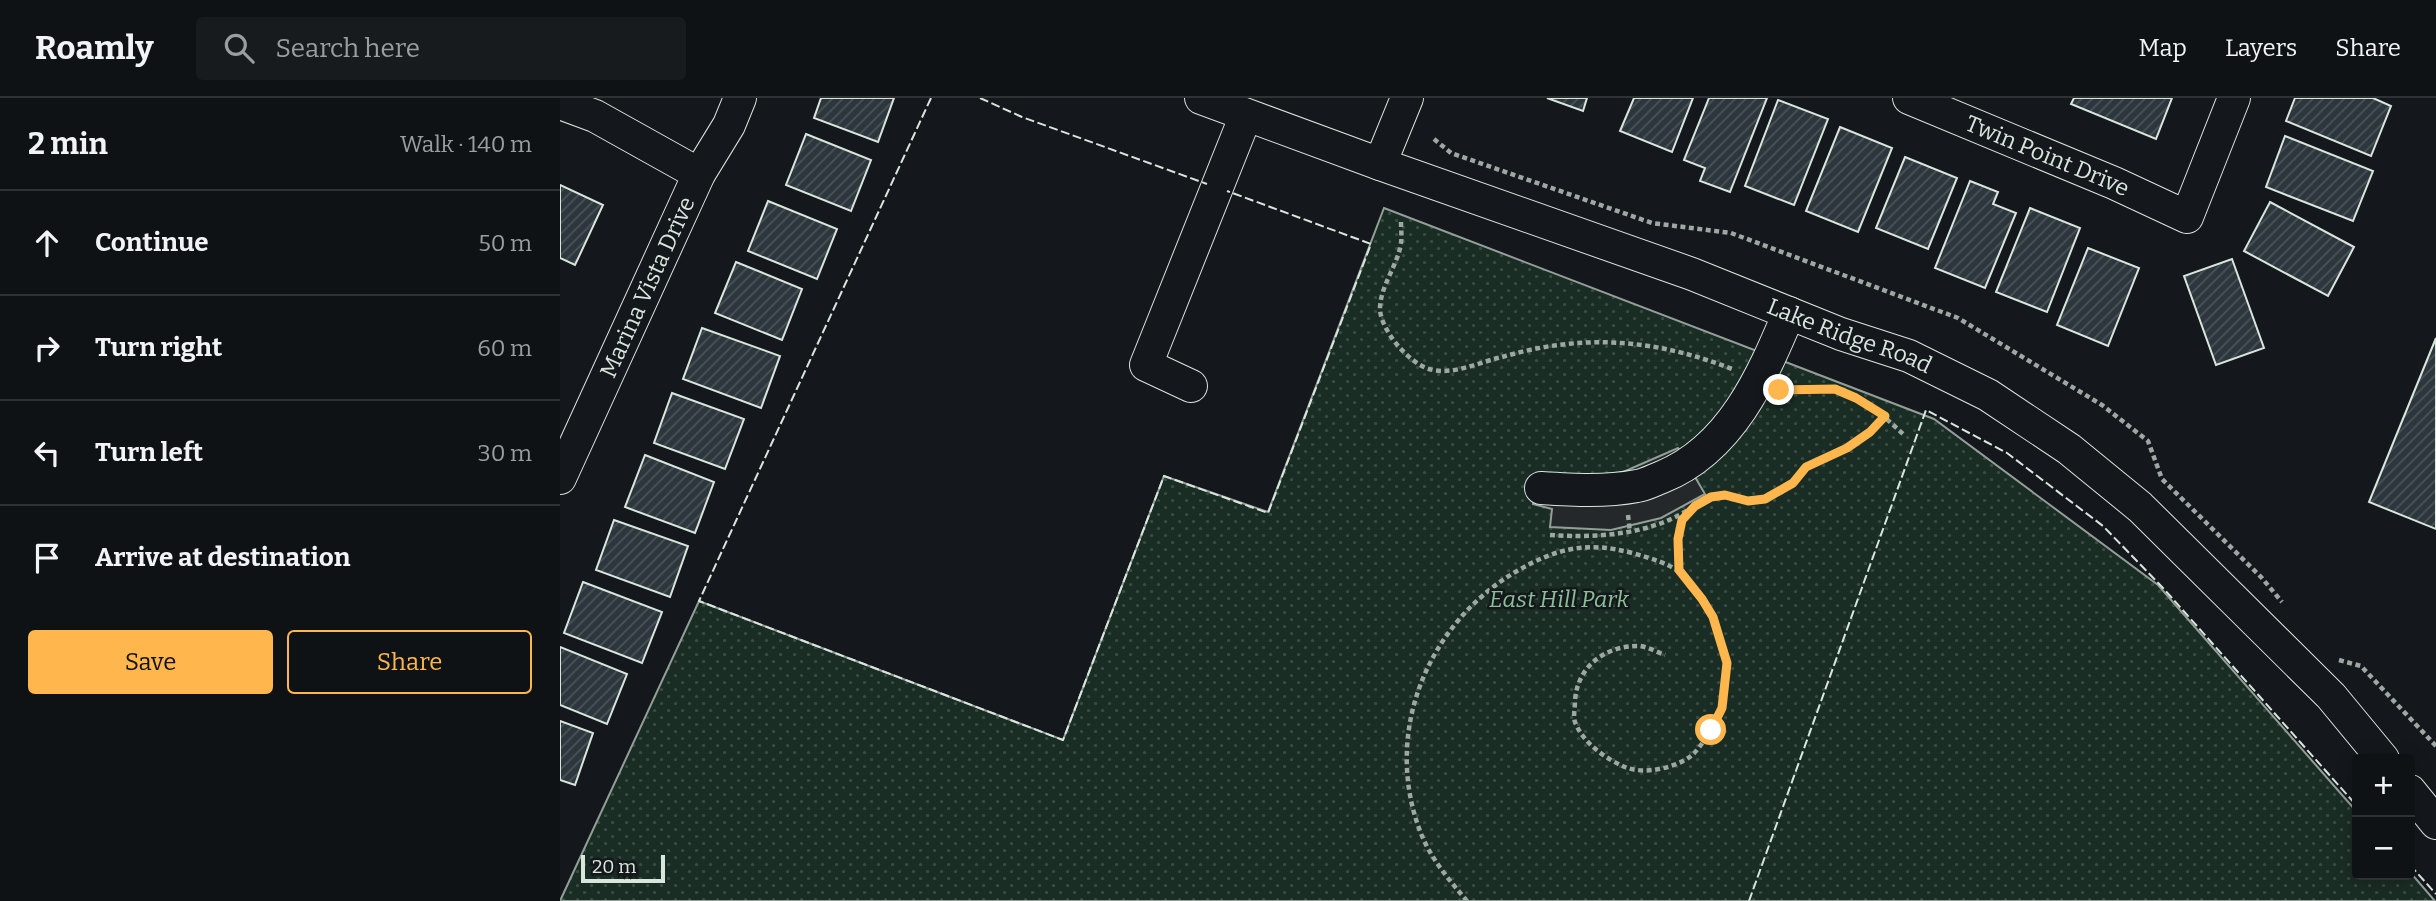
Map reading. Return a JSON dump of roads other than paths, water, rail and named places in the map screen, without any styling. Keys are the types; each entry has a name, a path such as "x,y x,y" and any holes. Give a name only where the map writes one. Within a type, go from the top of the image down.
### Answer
{"street":[{"name":"Marina Vista Drive","path":"560,478 699,174 729,125 740,98"},
{"name":"Lake Ridge Road","path":"1201,98 1692,274 1842,334 1909,356 1988,395 2069,449 2140,507 2331,696 2379,754"},
{"path":"1380,164 1407,98"},
{"name":"Twin Point Drive","path":"1909,98 2113,183 2187,217 2234,98"},
{"path":"560,103 595,116 699,174"},
{"path":"1191,386 1146,365 1245,115"},
{"path":"1541,488 1594,491 1640,486 1679,470 1717,439 1746,403 1759,382 1789,313"},
{"path":"2415,797 2436,823"}],"park label":[{"name":"East Hill Park","path":"1559,599"}]}
